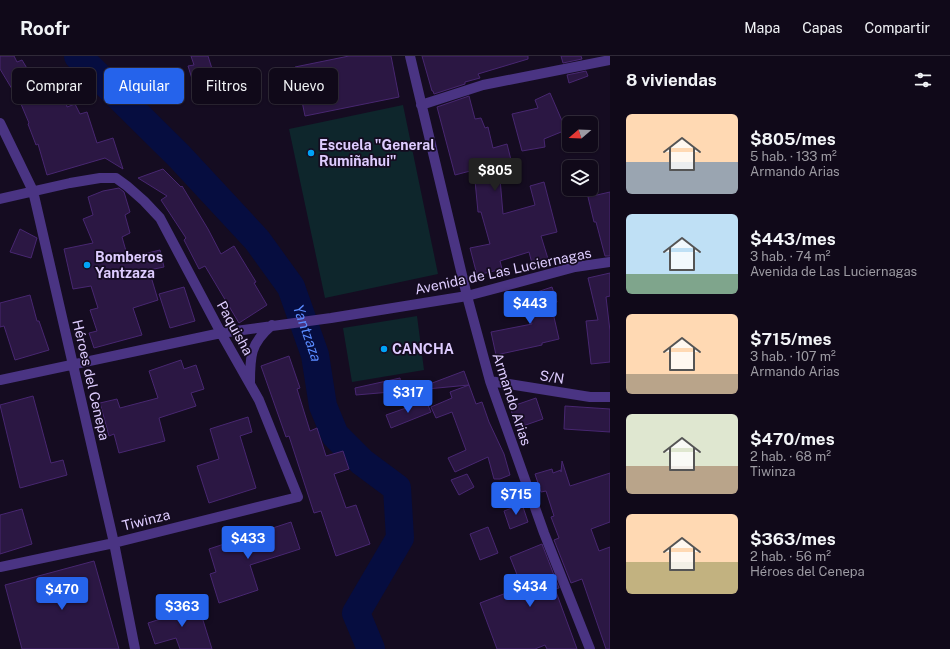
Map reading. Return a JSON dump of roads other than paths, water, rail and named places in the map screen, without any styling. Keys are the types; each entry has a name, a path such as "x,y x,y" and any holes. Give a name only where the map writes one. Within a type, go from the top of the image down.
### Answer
{"street":[{"name":"Armando Arias","path":"410,56 467,296 490,381 544,532 590,649"},
{"path":"421,105 482,85 610,60"},
{"name":"Héroes del Cenepa","path":"0,123 33,191 114,543 135,649"},
{"name":"Paquisha","path":"0,199 100,178 116,178 127,186 160,218 221,333 259,400 298,497"},
{"name":"Avenida de Las Luciernagas","path":"272,325 331,318 467,296 575,267 610,262"},
{"path":"0,380 221,333 272,325"},
{"path":"250,383 252,349 261,335 272,325"},
{"name":"S/N","path":"490,381 590,397 610,397"},
{"name":"Tiwinza","path":"0,567 114,543 298,497"}],"waterway":[{"name":"Yantzaza","path":"78,56 179,156 257,240 291,287 315,355 323,406 335,435 362,462 397,488 400,538 356,613 371,649"}],"place":[{"name":"Escuela \"General Rumiñahui\"","path":"311,153"},
{"name":"Bomberos Yantzaza","path":"87,265"},
{"name":"CANCHA","path":"384,349"}]}
